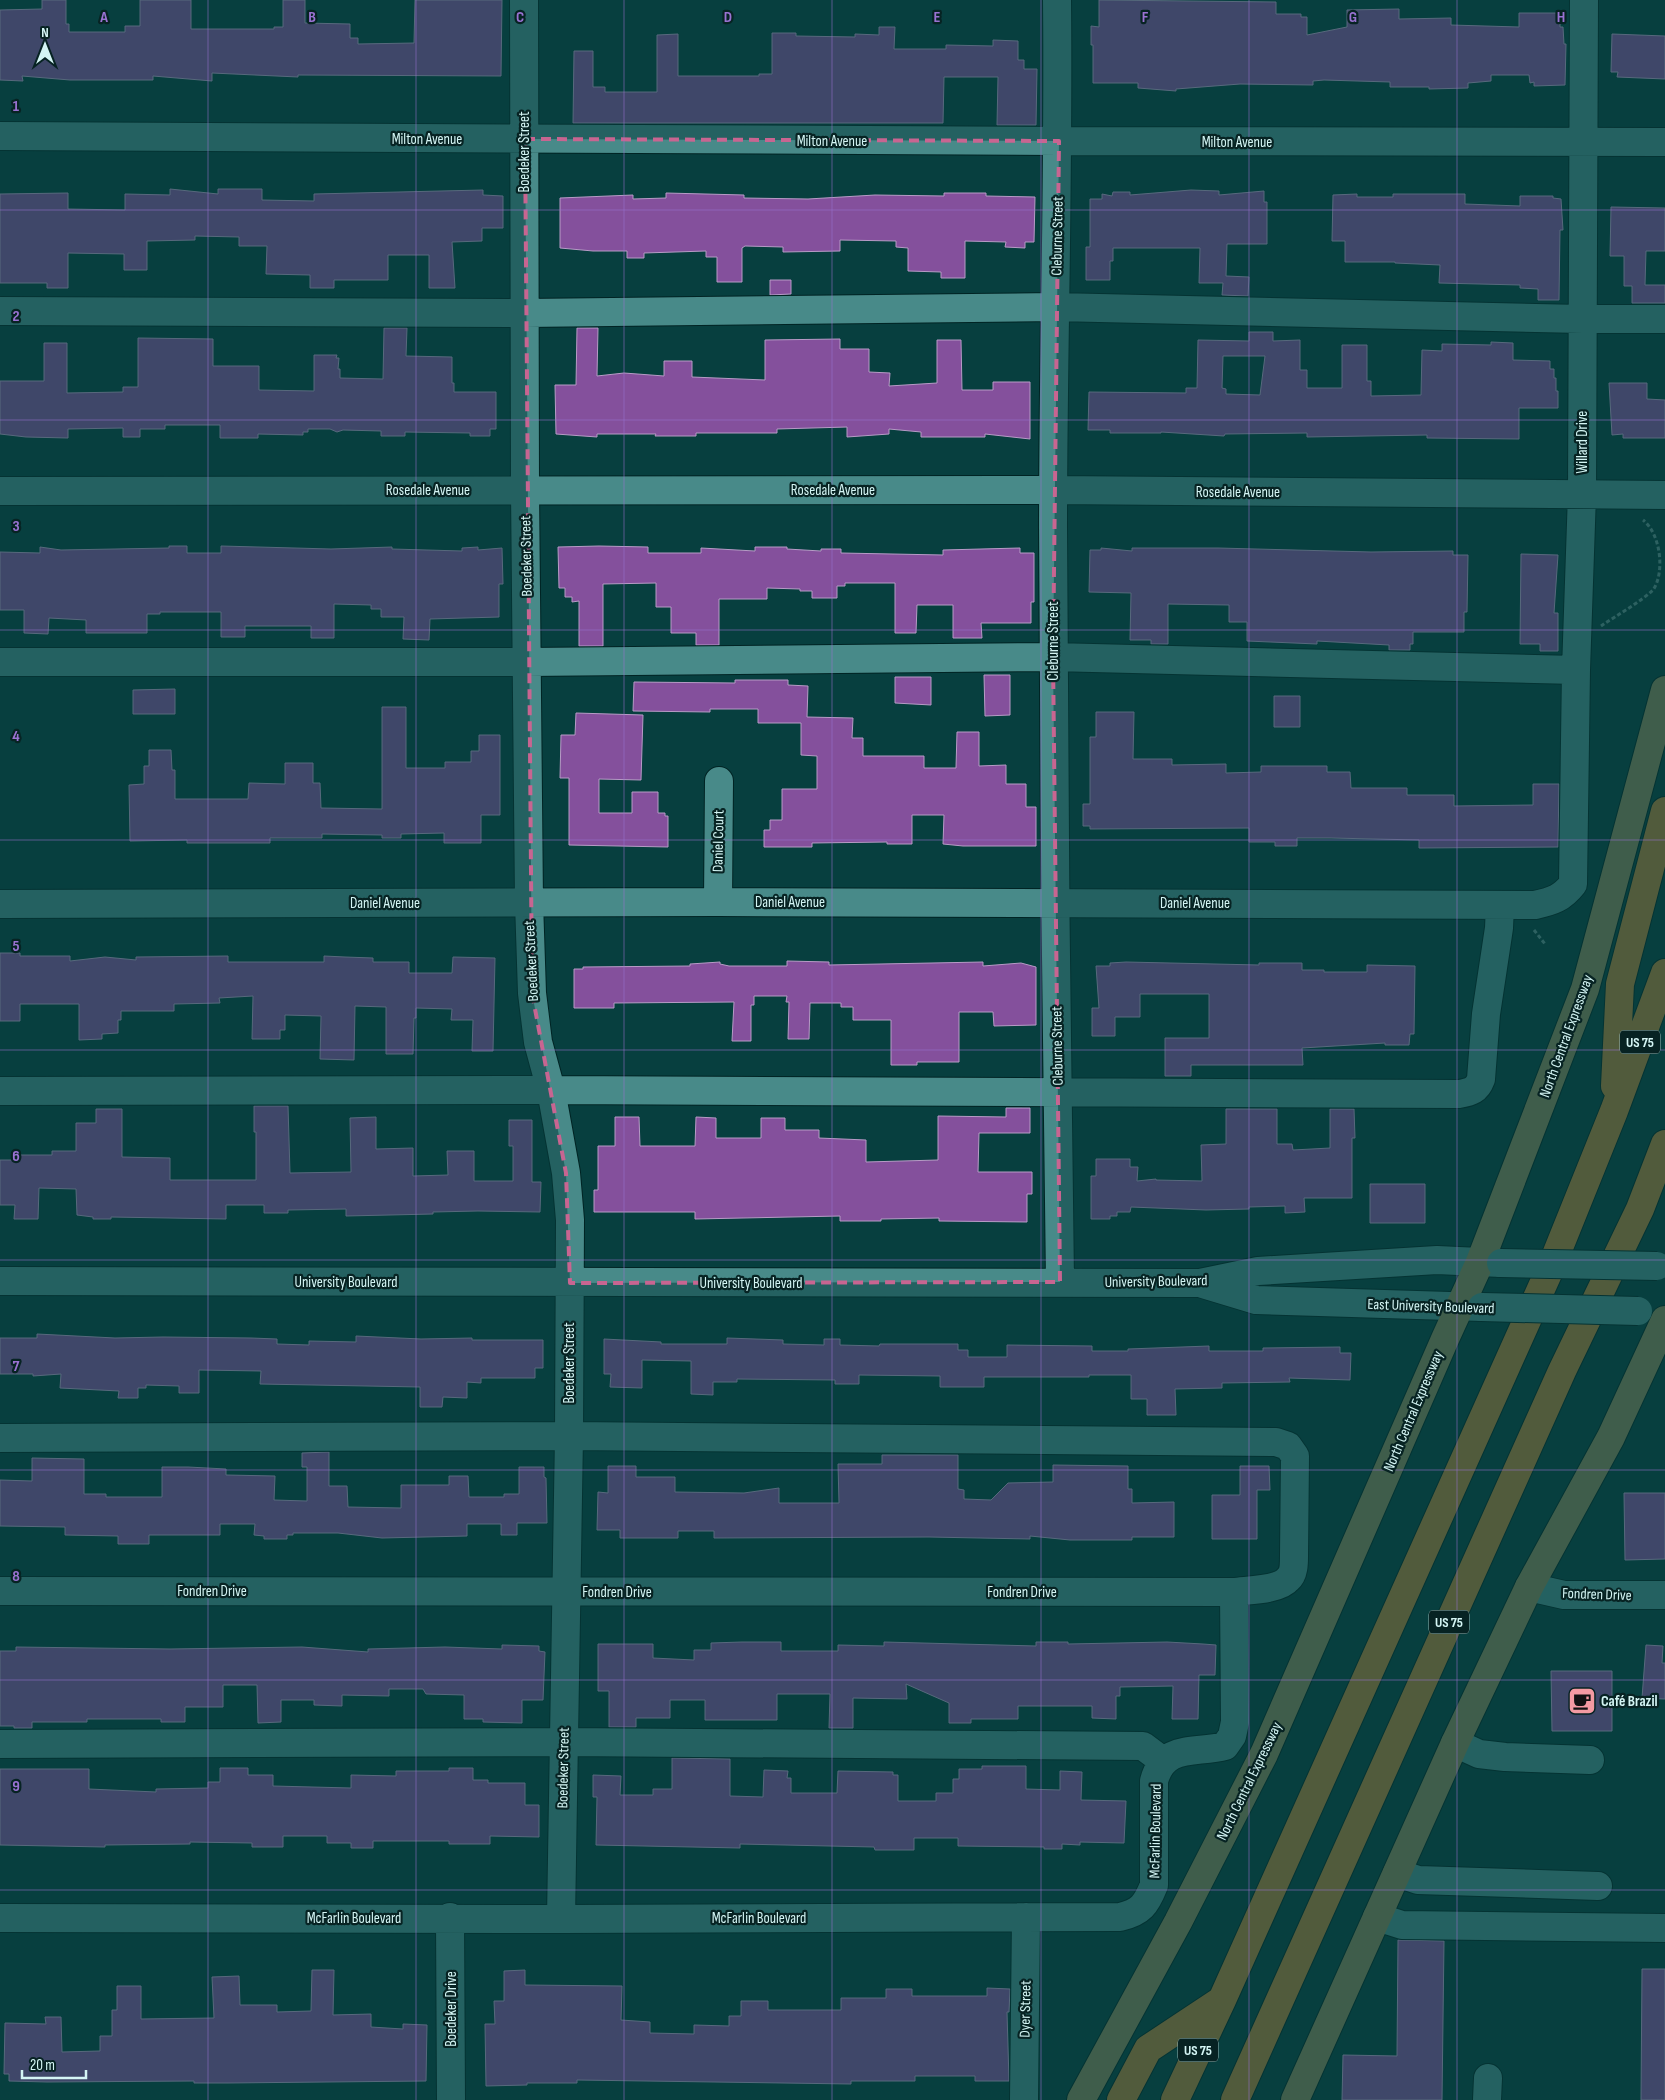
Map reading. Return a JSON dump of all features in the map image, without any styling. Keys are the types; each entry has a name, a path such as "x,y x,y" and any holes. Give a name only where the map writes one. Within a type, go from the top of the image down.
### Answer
{"highway":[{"path":"1614,1111 1620,984 1665,811"},
{"name":"US 75","path":"1175,2100 1222,2000 1542,1285 1614,1111 1665,973"},
{"name":"US 75","path":"1235,2100 1562,1371 1640,1209 1665,1144"},
{"path":"1121,2100 1148,2049 1222,2000"}],"main road":[{"name":"North Central Expressway","path":"1081,2100 1178,1922 1264,1754 1491,1262 1585,989 1665,690"},
{"path":"1295,2100 1455,1743 1529,1586 1610,1437 1665,1320"}],"street":[{"name":"Boedeker Street","path":"524,0 524,490 528,662 529,902 532,993 538,1042 552,1090 568,1192 570,1220 569,1436 561,1919"},
{"name":"Cleburne Street","path":"1058,0 1059,141 1053,490 1053,657 1054,902 1060,1282"},
{"name":"Willard Drive","path":"1573,884 1576,670 1582,494 1584,0"},
{"name":"Milton Avenue","path":"0,136 1665,142"},
{"path":"0,311 524,313 1056,307 1582,319 1665,319"},
{"name":"Rosedale Avenue","path":"0,491 1053,490 1665,495"},
{"path":"0,662 528,662 1053,657 1576,670"},
{"name":"Daniel Court","path":"718,902 719,781"},
{"name":"Daniel Avenue","path":"0,904 1054,902 1535,905 1557,900 1573,884"},
{"path":"0,1091 552,1090 1459,1094 1470,1092 1478,1087 1481,1079 1486,1014 1499,928 1500,905"},
{"name":"University Boulevard","path":"0,1281 1200,1283 1258,1271 1437,1260 1491,1262"},
{"path":"1491,1262 1661,1266"},
{"name":"East University Boulevard","path":"1200,1283 1256,1300 1665,1312"},
{"name":"Fondren Drive","path":"0,1438 569,1436 1276,1442 1288,1446 1295,1456 1293,1569 1288,1580 1274,1587 1234,1592 0,1590"},
{"name":"Fondren Drive","path":"1529,1586 1564,1595 1665,1596"},
{"path":"0,1744 563,1742 1143,1746 1163,1761 1181,1752 1225,1746 1232,1736 1235,1722 1234,1592"},
{"path":"1455,1743 1479,1754 1590,1760"},
{"name":"McFarlin Boulevard","path":"0,1918 561,1919 1120,1917 1132,1914 1141,1908 1148,1900 1154,1885 1154,1781 1157,1770 1163,1761"},
{"path":"1396,1873 1418,1880 1598,1886"},
{"name":"Dyer Street","path":"1024,2100 1026,1917"},
{"path":"1377,1917 1402,1925 1665,1928"},
{"name":"Boedeker Drive","path":"450,1918 451,2100"}],"path":[{"path":"1598,628 1653,590 1659,579 1662,550 1656,536 1646,522 1639,517"},
{"path":"1529,926 1539,934 1546,944"}],"highlighted area":[{"path":"525,139 1059,141 1053,657 1060,1282 570,1283 566,1173 532,993"}],"building":[{"path":"42,0 66,0 66,24 69,24 69,32 125,32 125,26 140,26 140,0 191,0 191,29 274,29 274,27 283,27 283,0 305,0 305,23 350,24 350,38 358,38 358,44 414,43 415,0 502,0 501,76 298,75 298,77 212,73 212,81 153,76 153,80 70,80 22,76 23,81 0,80 0,10 42,9"},
{"path":"1099,0 1276,2 1276,14 1301,14 1301,17 1307,17 1307,35 1347,27 1347,10 1399,9 1399,19 1451,18 1451,25 1519,27 1519,13 1560,13 1560,27 1563,27 1564,44 1566,44 1565,85 1534,86 1534,82 1530,83 1529,75 1491,75 1491,81 1468,83 1468,88 1429,89 1429,87 1390,87 1390,82 1324,80 1313,81 1313,85 1240,84 1176,89 1176,91 1138,88 1138,83 1093,83 1091,26 1099,27"},
{"path":"879,27 895,27 894,49 946,49 946,45 993,46 993,40 1018,41 1018,60 1024,60 1024,69 1037,69 1036,125 997,125 998,77 944,77 943,123 573,123 574,51 593,51 593,87 605,87 605,92 657,92 657,35 678,34 678,76 759,76 759,74 772,74 772,33 796,33 796,36 855,37 855,34 879,35"},
{"path":"1612,34 1665,36 1665,79 1617,77 1618,72 1611,72"},
{"path":"170,189 218,194 218,189 262,189 262,200 314,201 314,194 483,190 483,195 503,196 503,228 482,228 482,241 452,242 455,288 429,288 429,255 388,255 388,280 334,280 334,288 310,288 310,275 266,274 267,246 239,246 239,237 195,236 195,240 147,241 147,270 124,270 124,254 68,253 68,288 47,288 47,283 0,283 0,194 68,193 68,209 125,210 125,194 170,195"},
{"path":"1191,190 1219,191 1219,195 1264,191 1264,202 1267,202 1267,244 1227,244 1226,276 1249,277 1248,296 1222,295 1223,283 1199,283 1200,248 1113,248 1113,261 1110,261 1110,280 1086,280 1086,247 1090,247 1090,199 1102,199 1102,194 1112,196 1113,192 1130,192 1130,195"},
{"path":"666,193 744,195 744,198 808,199 875,195 944,196 944,193 986,193 986,196 1035,197 1034,242 1025,242 1025,248 1005,247 1006,242 965,241 965,278 941,278 941,272 908,271 908,248 896,247 896,241 840,240 840,251 783,252 783,247 745,246 742,248 742,282 717,282 717,257 706,257 706,251 644,253 644,258 627,258 627,251 593,251 560,248 560,198 633,195 633,199 666,198"},
{"path":"1357,194 1357,197 1393,197 1393,194 1465,194 1465,204 1520,206 1520,196 1553,196 1553,198 1561,199 1563,230 1560,230 1559,300 1538,300 1538,289 1520,288 1520,285 1439,283 1440,265 1395,262 1345,262 1345,241 1332,241 1333,195"},
{"path":"1611,207 1665,208 1665,251 1646,251 1645,285 1665,285 1665,303 1632,303 1632,286 1624,286 1624,256 1610,256"},
{"path":"770,280 791,280 791,294 770,295"},
{"path":"384,328 407,328 406,356 452,357 454,392 496,392 496,429 490,429 490,436 470,436 470,433 405,432 405,436 381,436 381,431 343,430 337,432 330,429 308,429 308,432 303,432 303,435 258,434 258,438 220,438 220,425 165,425 165,429 140,429 140,437 123,437 123,428 68,429 68,438 0,434 0,381 44,381 44,343 67,343 67,393 123,392 123,387 138,387 138,338 213,339 213,366 259,366 259,390 314,391 314,355 337,355 336,358 339,358 338,369 340,369 340,378 383,379"},
{"path":"577,328 598,328 597,376 624,373 664,376 664,361 692,361 692,377 765,380 765,340 840,339 840,349 869,349 869,372 890,373 889,386 937,383 937,340 961,340 962,390 993,390 993,382 1030,382 1030,439 985,434 985,437 921,437 921,432 889,429 889,434 847,437 847,427 777,429 777,433 696,433 696,436 597,434 597,437 556,434 555,385 576,385"},
{"path":"1249,332 1273,332 1273,341 1300,340 1300,370 1307,370 1307,388 1342,388 1342,345 1367,345 1367,381 1371,381 1371,396 1421,395 1422,350 1442,351 1442,344 1491,345 1491,342 1513,343 1513,360 1550,361 1550,369 1554,369 1554,378 1556,378 1558,408 1519,408 1519,439 1427,438 1427,435 1307,437 1307,433 1225,434 1224,436 1161,432 1110,433 1110,430 1088,430 1089,392 1186,393 1186,388 1197,388 1198,340 1249,341","holes":["1223,356 1265,356 1260,395 1226,394 1226,389 1222,388"]},
{"path":"1609,383 1647,383 1647,399 1665,400 1665,438 1623,438 1623,434 1612,435"},
{"path":"169,546 187,546 187,553 221,553 221,546 331,549 392,547 392,549 462,551 462,548 478,547 478,550 502,548 503,584 499,584 499,617 430,619 429,640 403,639 404,617 381,617 381,609 371,609 371,605 334,604 334,638 311,638 311,626 245,626 245,637 221,637 221,612 160,612 160,614 147,614 147,633 86,633 86,620 49,618 48,634 24,633 24,610 0,610 0,552 40,553 40,547 61,550 169,548"},
{"path":"558,547 648,547 648,553 701,553 701,548 755,551 755,547 787,547 787,549 821,551 821,549 841,549 841,553 943,555 943,550 1020,548 1020,553 1034,553 1034,602 1031,602 1031,623 981,623 982,638 953,638 953,605 917,605 916,633 895,633 895,583 845,583 845,586 837,586 837,598 812,598 812,591 800,591 800,589 767,588 767,599 719,599 719,645 696,645 696,633 671,633 671,607 656,607 656,583 603,584 603,646 579,646 579,601 572,602 572,597 565,597 565,588 559,588"},
{"path":"1101,548 1132,551 1132,548 1371,552 1453,551 1453,555 1468,555 1467,612 1464,612 1464,632 1413,632 1413,644 1410,644 1410,650 1389,650 1389,645 1317,641 1317,644 1247,641 1247,622 1229,622 1229,605 1168,604 1168,644 1151,644 1151,640 1130,640 1131,593 1089,592 1090,550 1101,550"},
{"path":"1521,554 1558,555 1554,613 1558,613 1558,651 1540,651 1540,644 1520,644"},
{"path":"984,675 1010,675 1010,715 985,716"},
{"path":"895,677 931,677 931,705 895,703"},
{"path":"735,680 788,680 788,685 808,686 807,717 853,718 852,738 863,738 863,756 924,756 924,768 956,768 957,732 979,732 979,766 1006,765 1006,784 1026,784 1026,807 1036,807 1036,846 963,846 943,844 944,815 912,815 912,844 887,844 887,842 812,843 812,847 764,847 764,830 770,830 770,820 782,820 782,789 817,789 817,756 801,755 801,723 758,723 758,709 710,709 710,712 633,711 634,682 735,683"},
{"path":"175,689 175,714 133,714 133,690"},
{"path":"1274,696 1300,696 1300,727 1274,727"},
{"path":"382,707 406,707 406,768 445,768 445,762 471,762 471,751 479,751 479,735 500,735 500,815 481,815 481,843 444,843 444,833 401,834 401,838 382,838 382,835 322,834 322,838 270,838 270,843 187,843 187,840 130,841 129,785 144,784 144,766 149,766 149,750 171,750 172,770 175,770 175,799 248,799 249,783 285,784 285,763 313,763 313,783 320,783 321,808 382,809"},
{"path":"1096,712 1134,712 1133,759 1172,759 1172,765 1226,764 1226,773 1261,772 1261,766 1327,766 1327,772 1350,772 1351,788 1407,788 1407,795 1454,795 1454,806 1533,805 1533,784 1559,784 1558,847 1419,848 1419,840 1331,838 1297,838 1297,846 1275,846 1275,842 1249,842 1249,828 1090,829 1090,826 1083,826 1083,804 1090,804 1090,737 1096,737"},
{"path":"576,713 643,715 641,780 599,779 599,813 632,813 632,792 658,792 658,813 665,813 665,816 668,816 668,847 569,845 569,778 560,778 561,735 575,735"},
{"path":"0,953 20,953 20,956 70,956 70,961 105,957 136,960 136,957 228,956 228,962 324,962 324,956 373,958 373,962 409,962 409,973 452,973 453,957 495,958 493,1051 472,1051 473,1020 451,1020 452,1009 416,1008 413,1054 386,1054 386,1007 355,1006 354,1060 320,1059 321,1016 285,1015 285,1030 280,1030 280,1039 252,1039 253,996 219,998 220,1003 174,1004 174,1011 121,1011 121,1020 118,1020 118,1033 102,1034 102,1039 79,1040 79,1004 20,1004 20,1021 0,1021"},
{"path":"787,961 829,962 829,965 983,962 983,966 1021,963 1036,967 1036,1025 994,1026 993,1012 959,1012 959,1062 917,1062 917,1065 891,1065 891,1020 853,1020 853,1007 841,1007 841,1003 810,1003 809,1039 788,1039 789,1002 786,1002 787,996 754,996 754,1005 751,1005 751,1041 732,1041 734,1002 614,1003 614,1008 574,1008 574,969 583,969 583,967 690,966 690,964 720,962 720,964 729,966 787,966"},
{"path":"1110,963 1259,965 1259,963 1302,963 1302,970 1324,970 1324,972 1367,972 1367,965 1415,966 1414,1034 1410,1034 1409,1045 1385,1045 1385,1043 1302,1048 1303,1065 1191,1065 1191,1076 1165,1076 1165,1038 1209,1038 1209,994 1140,994 1140,1017 1115,1017 1115,1036 1092,1036 1092,1008 1099,1008 1096,966 1110,966"},
{"path":"254,1106 288,1106 290,1173 351,1172 350,1118 376,1117 376,1149 413,1148 413,1176 448,1175 447,1151 474,1151 474,1181 513,1181 513,1146 509,1146 509,1120 532,1120 532,1182 541,1182 540,1212 478,1211 346,1216 346,1209 288,1210 288,1213 264,1213 264,1205 226,1205 226,1219 111,1217 111,1219 93,1219 93,1217 77,1215 76,1189 39,1188 38,1219 14,1219 15,1205 0,1205 0,1160 17,1160 17,1155 52,1155 52,1151 76,1151 76,1123 96,1123 96,1109 122,1109 122,1157 170,1158 170,1180 256,1180"},
{"path":"1006,1108 1030,1108 1030,1133 979,1133 978,1172 1032,1172 1032,1194 1027,1194 1027,1222 939,1221 939,1218 840,1221 840,1216 695,1219 695,1212 594,1212 594,1190 598,1190 598,1146 615,1146 615,1117 639,1117 640,1146 695,1146 696,1117 716,1118 716,1138 761,1138 761,1118 785,1118 785,1130 819,1130 819,1138 866,1140 866,1162 938,1160 938,1116 1006,1117"},
{"path":"1226,1109 1277,1109 1277,1144 1292,1144 1293,1150 1330,1148 1330,1109 1354,1109 1355,1138 1352,1138 1352,1198 1304,1198 1305,1212 1285,1213 1285,1206 1206,1210 1131,1207 1130,1212 1117,1212 1117,1216 1110,1216 1110,1219 1091,1219 1091,1176 1096,1176 1096,1159 1130,1159 1130,1167 1138,1167 1137,1181 1156,1179 1202,1181 1201,1145 1226,1144"},
{"path":"1370,1184 1425,1184 1425,1223 1370,1223"},
{"path":"37,1334 115,1338 277,1339 277,1344 309,1345 309,1341 356,1342 356,1336 421,1339 543,1340 543,1368 535,1368 535,1378 481,1378 481,1383 467,1382 467,1398 443,1397 442,1407 420,1407 420,1387 260,1384 261,1371 199,1370 199,1393 179,1393 179,1386 146,1385 146,1388 138,1388 138,1398 118,1398 119,1391 60,1388 61,1374 33,1376 33,1374 0,1374 0,1338 37,1338"},
{"path":"727,1338 783,1340 783,1344 824,1345 824,1339 840,1339 840,1345 958,1344 958,1350 968,1350 968,1357 1007,1357 1007,1345 1092,1346 1092,1351 1128,1351 1128,1349 1209,1346 1209,1351 1263,1351 1263,1348 1340,1347 1340,1353 1351,1353 1350,1380 1289,1378 1290,1382 1222,1383 1222,1388 1175,1389 1176,1415 1147,1415 1147,1399 1131,1399 1131,1375 984,1377 984,1387 940,1387 940,1376 859,1375 859,1384 835,1384 835,1380 737,1379 737,1382 713,1382 713,1395 691,1394 691,1361 642,1360 642,1388 610,1387 611,1374 604,1374 604,1339 661,1342 661,1344 727,1344"},
{"path":"329,1452 329,1486 347,1486 348,1507 401,1508 401,1485 449,1485 449,1476 468,1476 469,1497 504,1497 504,1494 519,1494 519,1467 544,1467 547,1523 517,1523 517,1535 501,1535 501,1524 467,1524 467,1536 382,1538 338,1533 293,1533 293,1535 287,1535 287,1539 264,1539 264,1536 254,1535 255,1524 220,1524 220,1535 149,1535 149,1544 118,1544 118,1536 65,1535 65,1527 0,1526 0,1480 32,1481 32,1458 84,1459 84,1494 106,1494 106,1497 162,1497 162,1467 188,1467 226,1469 226,1475 275,1476 274,1500 307,1501 307,1467 302,1467 302,1453"},
{"path":"882,1455 958,1455 958,1489 964,1490 964,1499 991,1500 1008,1483 1053,1482 1053,1465 1128,1466 1128,1489 1132,1489 1132,1503 1174,1502 1174,1537 1132,1537 1132,1540 1070,1540 1030,1536 1030,1539 929,1537 714,1538 714,1531 678,1531 678,1538 620,1538 620,1530 597,1530 598,1492 608,1493 608,1466 636,1466 636,1477 675,1477 675,1492 744,1493 779,1488 779,1503 839,1503 838,1464 882,1464"},
{"path":"1240,1466 1269,1466 1270,1490 1257,1490 1257,1539 1212,1539 1212,1495 1240,1495"},
{"path":"1624,1493 1665,1493 1665,1559 1625,1560"},
{"path":"781,1642 781,1651 838,1651 838,1645 884,1646 884,1642 1036,1646 1036,1642 1068,1642 1068,1644 1167,1642 1203,1644 1216,1645 1215,1675 1199,1675 1198,1719 1172,1719 1173,1686 1120,1687 1120,1696 1116,1696 1116,1719 1092,1718 1092,1706 1018,1706 1018,1719 971,1719 971,1723 949,1723 949,1703 906,1684 907,1699 853,1698 853,1728 829,1728 830,1694 777,1694 777,1720 705,1720 705,1700 670,1700 670,1718 636,1718 636,1727 609,1727 609,1691 598,1691 598,1644 653,1644 653,1658 694,1660 694,1650 711,1650 711,1643"},
{"path":"502,1645 539,1646 539,1651 545,1652 543,1700 522,1700 522,1723 483,1722 483,1719 464,1719 464,1695 426,1694 423,1689 389,1689 389,1696 342,1695 342,1706 314,1705 314,1700 281,1700 281,1722 258,1723 257,1685 223,1685 223,1707 185,1707 185,1722 161,1722 161,1719 87,1719 87,1722 32,1722 32,1728 0,1726 0,1651 16,1651 16,1647 170,1649 302,1647 368,1652 368,1649 445,1647 502,1649"},
{"path":"1646,1645 1663,1646 1662,1663 1665,1663 1665,1699 1642,1698"},
{"name":"Café Brazil","path":"1551,1671 1612,1671 1612,1731 1552,1731"},
{"path":"672,1758 730,1759 730,1796 763,1797 764,1770 788,1771 787,1778 791,1778 791,1793 837,1793 838,1771 893,1772 893,1775 898,1775 898,1801 936,1801 936,1793 953,1793 953,1779 959,1779 959,1769 982,1769 982,1766 1026,1766 1026,1789 1060,1790 1060,1771 1082,1772 1081,1800 1126,1801 1124,1843 1080,1842 1080,1845 1062,1844 1062,1849 1044,1849 1044,1847 958,1846 958,1838 914,1838 914,1850 875,1850 874,1847 740,1844 740,1848 596,1845 597,1797 593,1797 593,1775 621,1776 620,1795 653,1795 653,1789 672,1789"},
{"path":"220,1768 248,1768 248,1775 273,1775 273,1786 351,1788 351,1775 396,1776 396,1771 449,1771 449,1768 473,1768 473,1780 488,1780 488,1783 525,1783 525,1805 539,1805 539,1837 490,1836 490,1844 449,1844 449,1841 373,1841 373,1848 351,1848 351,1843 327,1843 327,1836 283,1836 283,1847 252,1847 252,1843 190,1842 190,1844 105,1845 105,1847 0,1845 0,1769 89,1769 89,1789 156,1792 156,1789 208,1788 208,1782 220,1782"},
{"path":"1398,1940 1444,1941 1442,2100 1342,2100 1343,2055 1397,2056"},
{"path":"1642,1969 1665,1969 1665,2100 1641,2100"},
{"path":"312,1970 334,1970 333,2015 371,2014 371,2027 403,2029 403,2024 427,2025 426,2081 47,2082 9,2081 9,2074 4,2074 5,2023 46,2024 45,2017 61,2017 62,2052 100,2051 100,2036 112,2036 112,2010 117,2010 117,1986 141,1986 141,2019 214,2018 212,1977 239,1976 240,2005 277,2005 277,2012 311,2011"},
{"path":"525,1970 525,1985 622,1986 621,2020 650,2022 650,2033 694,2034 694,2025 729,2026 729,2016 741,2016 741,2001 768,2001 768,2010 841,2010 841,1998 886,1998 886,1989 912,1989 912,1996 987,1996 987,1988 1010,1989 1009,2012 1007,2012 1009,2081 975,2081 975,2076 915,2076 915,2081 851,2081 851,2084 577,2080 577,2083 527,2083 527,2085 486,2086 485,2024 495,2024 494,2001 504,2001 504,1971"}],"place":[{"name":"Café Brazil","path":"1582,1701"}]}
